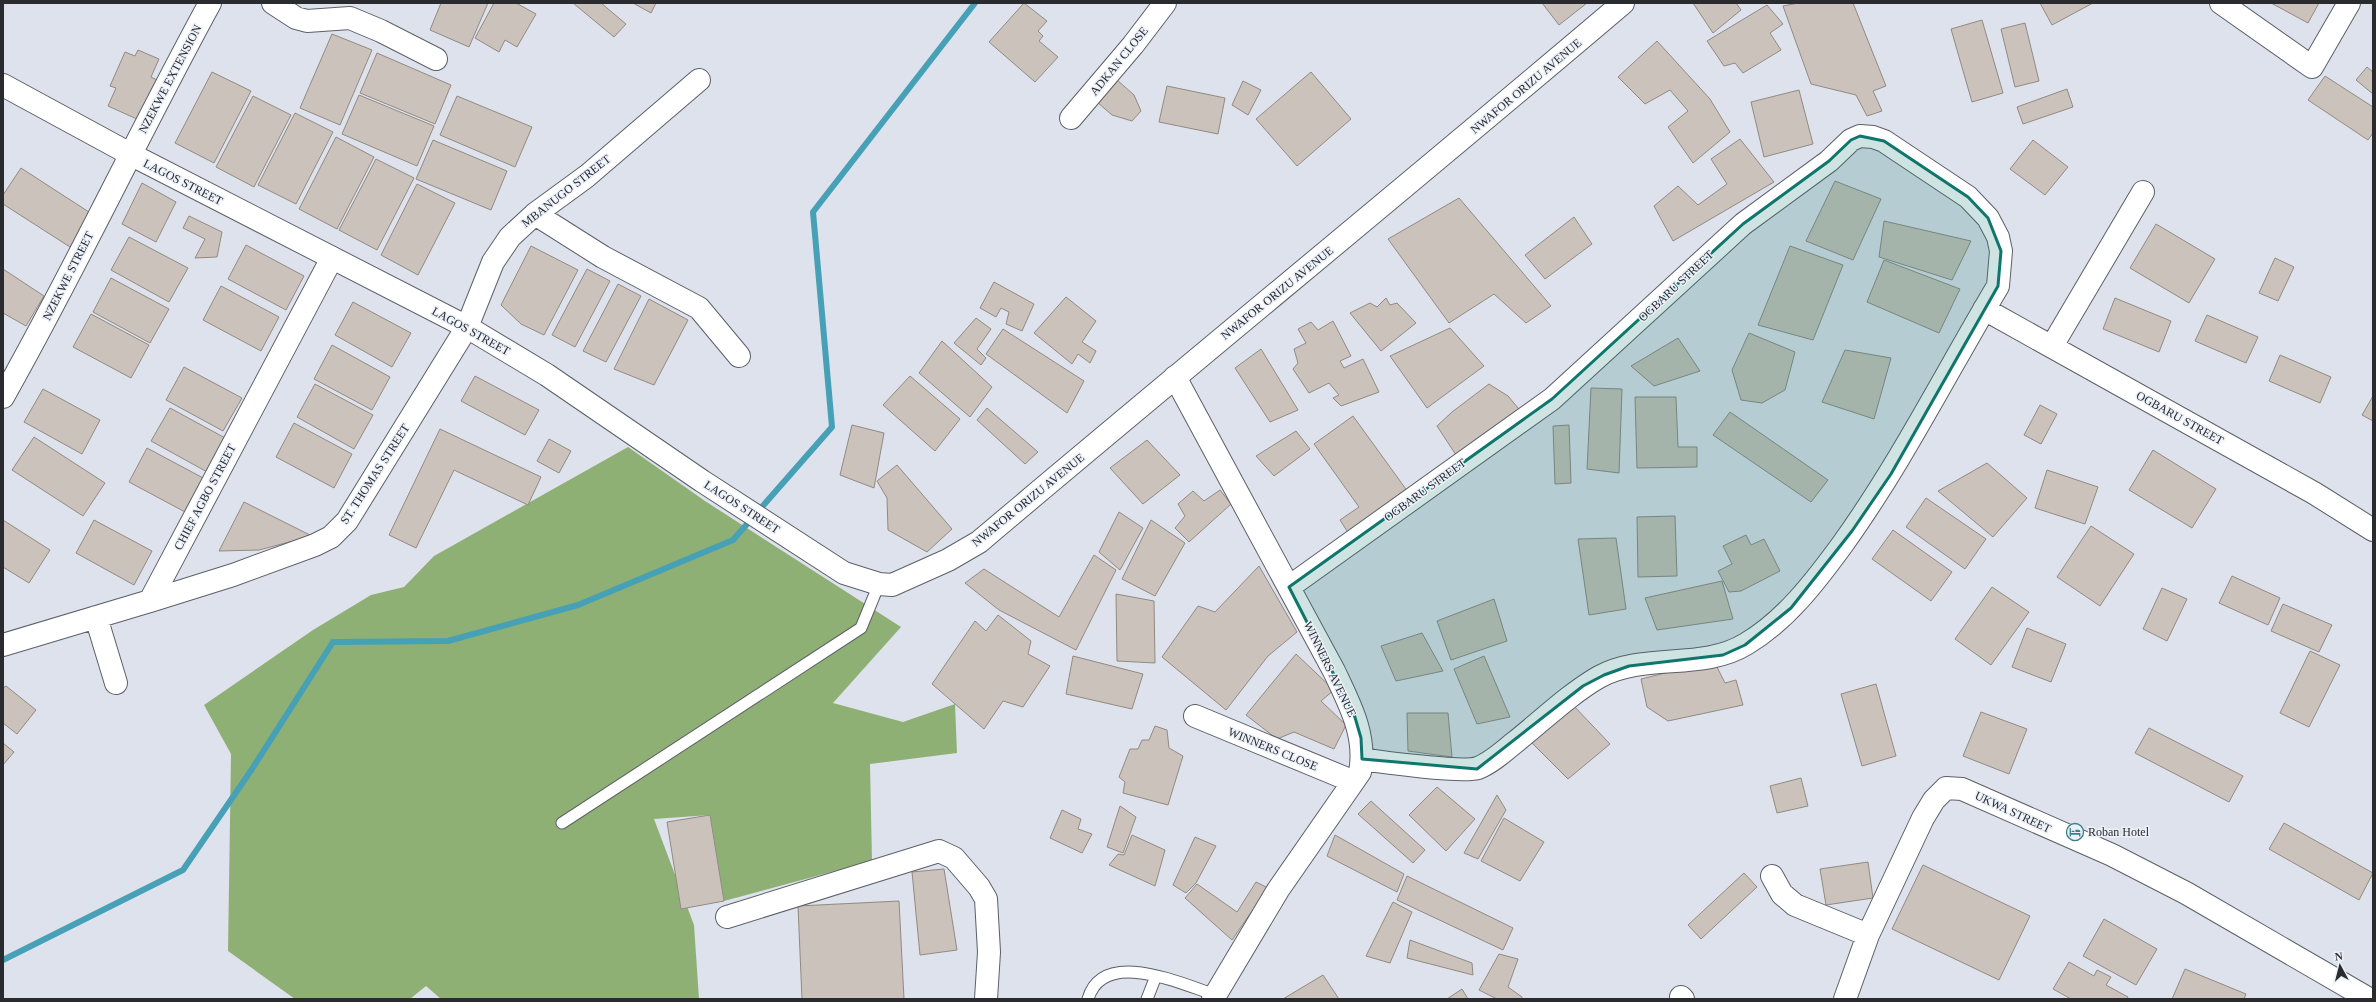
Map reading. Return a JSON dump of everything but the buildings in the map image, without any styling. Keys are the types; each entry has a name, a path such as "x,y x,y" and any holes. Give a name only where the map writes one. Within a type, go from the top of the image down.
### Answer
{"street":[{"name":"NZEKWE EXTENSION","path":"130,154 210,3"},
{"path":"273,3 296,18 307,21 354,11 381,31 436,59"},
{"name":"ADKAN CLOSE","path":"1071,118 1133,46 1165,3"},
{"name":"NWAFOR ORIZU AVENUE","path":"923,572 979,542 1175,376 1450,150 1623,3"},
{"path":"2221,3 2312,67 2350,3"},
{"name":"MBANUGO STREET","path":"467,327 493,262 510,237 535,214 587,176 699,80"},
{"name":"LAGOS STREET","path":"3,85 130,154 467,327 547,375 702,480 844,573 879,584 892,585 923,572"},
{"name":"OGBARU STREET","path":"1289,587 1552,399 1743,224 1829,161 1851,140 1860,136 1873,137 1884,141 1927,168 1968,197 1988,218 1998,237 2001,267 1998,286 1891,474 1826,567 1791,608 1751,641 1723,654 1629,666 1604,675 1583,686 1498,756 1477,769 1383,762 1362,758"},
{"name":"NZEKWE STREET","path":"3,396 41,330 130,154"},
{"path":"2052,346 2143,192"},
{"path":"535,214 603,257 699,308 739,356"},
{"name":"CHIEF AGBO STREET","path":"150,601 332,258"},
{"name":"OGBARU STREET","path":"1984,310 2052,346 2314,492 2373,530"},
{"name":"ST. THOMAS STREET","path":"150,601 233,575 315,545 331,537 347,521 467,327"},
{"name":"WINNERS AVENUE","path":"1175,376 1334,671 1354,714 1361,738 1362,758 1360,772 1352,781 1278,890 1215,997"},
{"path":"3,645 150,601"},
{"path":"96,617 116,683"},
{"name":"WINNERS CLOSE","path":"1194,716 1352,781"},
{"name":"UKWA STREET","path":"1845,999 1868,935 1923,818 1934,800 1946,788 1962,789 2112,855 2186,893 2369,999"},
{"path":"727,917 939,851 954,858 980,887 986,899 989,952 986,999"},
{"path":"1772,876 1782,894 1795,905 1868,935"}],"lane":[{"path":"562,823 861,628 879,584"},
{"path":"1088,999 1089,993 1104,976 1129,970 1156,976 1215,997"},
{"path":"1147,999 1156,976"}],"highlighted area":[{"path":"1860,136 1884,141 1968,197 1988,218 2001,251 1998,286 1891,474 1852,531 1791,608 1745,645 1723,655 1629,666 1604,675 1583,686 1477,769 1362,759 1361,738 1354,714 1289,587 1552,399 1743,224 1829,161 1851,140"}],"green space":[{"path":"628,447 705,501 901,627 833,703 903,722 955,704 957,753 870,764 872,861 724,901 710,815 654,819 694,925 699,999 441,999 426,986 410,999 295,999 228,951 231,754 204,705 313,630 371,595 404,587 434,556"}],"waterway":[{"path":"3,960 183,870 252,769 333,642 448,641 578,605 733,540 832,427 813,212 975,3"}],"place":[{"name":"Roban Hotel","path":"2075,832"}]}
